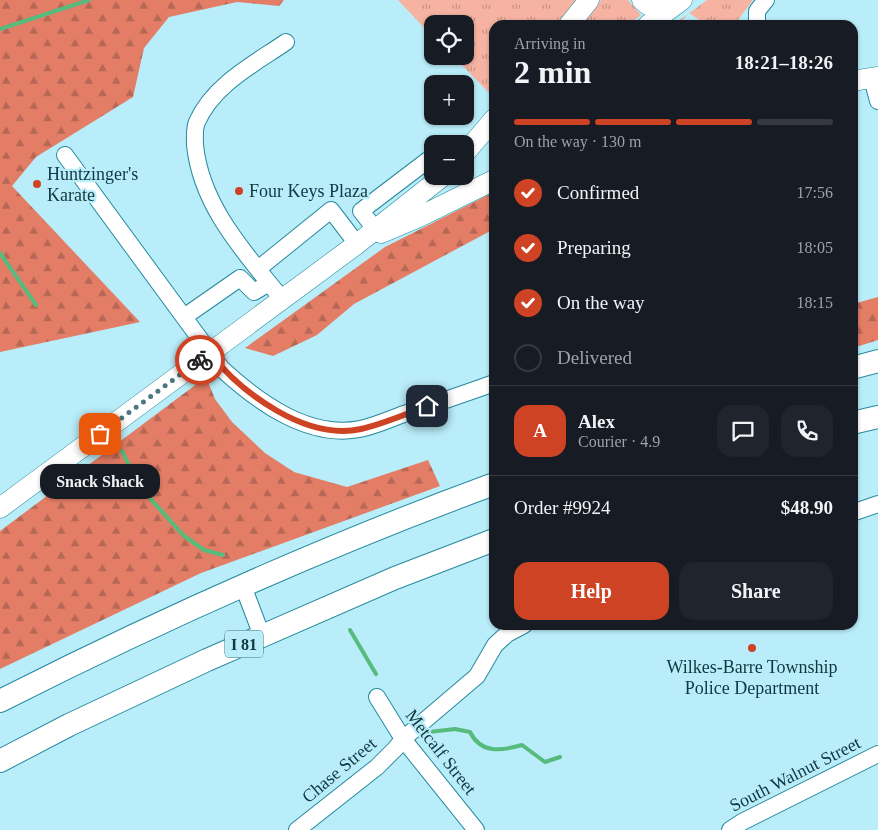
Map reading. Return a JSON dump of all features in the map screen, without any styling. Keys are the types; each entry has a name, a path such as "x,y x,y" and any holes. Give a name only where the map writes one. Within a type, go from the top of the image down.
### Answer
{"highway":[{"path":"858,366 878,361"},
{"path":"858,421 878,416"},
{"path":"0,701 203,603 431,507 489,486"},
{"name":"I 81","path":"0,760 69,725 262,636 395,578 489,542"}],"main road":[{"path":"573,20 589,0"},
{"path":"642,0 648,5 674,0"},
{"path":"655,20 682,0"},
{"path":"474,142 489,125"},
{"path":"474,153 489,143"},
{"path":"0,508 356,244 377,232 419,217 489,182"},
{"path":"377,232 432,185"}],"street":[{"path":"757,20 757,11 766,0"},
{"path":"282,299 268,283 217,212 197,161 195,140 196,124 209,102 228,82 286,42"},
{"path":"867,78 878,101"},
{"path":"64,155 222,369 240,386 276,410 309,424 334,430 360,429 489,386"},
{"path":"377,232 361,211 424,163"},
{"path":"258,269 331,210 356,244"},
{"path":"184,317 240,278 254,292 268,283"},
{"path":"858,510 878,504"},
{"path":"243,586 262,636"},
{"name":"Chase Street","path":"297,830 377,767 403,738 477,676 496,645 507,634 515,630"},
{"name":"Metcalf Street","path":"377,697 403,738 476,830"},
{"name":"South Walnut Street","path":"730,830 742,822 878,754"}],"green space":[{"path":"0,0 284,0 279,6 237,2 169,17 144,48 133,97 36,157 12,186 140,322 0,352"},
{"path":"398,0 580,0 565,20 489,20 489,93 474,78 474,75 472,75 462,65 474,65 474,15 424,15 424,28"},
{"path":"601,0 628,0 641,15 634,20 586,20"},
{"path":"707,0 753,0 738,20 700,20 689,13"},
{"path":"489,195 489,232 354,304 317,335 273,356 245,348 385,247"},
{"path":"878,297 878,340 858,346 858,303"},
{"path":"206,377 215,399 232,422 265,453 294,472 347,487 428,460 440,486 201,573 0,669 0,531"}],"waterway":[{"path":"0,29 89,0"},
{"path":"0,253 36,305"},
{"path":"122,451 135,478 147,495 183,535 204,550 223,555"},
{"path":"350,630 376,674"},
{"path":"429,732 455,729 470,732 480,744 492,749 507,749 522,745 545,762 560,757"}],"way so far":[{"path":"100,434 200,360"}],"place":[{"name":"Huntzinger's Karate","path":"37,184"},
{"name":"Four Keys Plaza","path":"239,191"},
{"name":"Snack Shack","path":"100,434"},
{"name":"Wilkes-Barre Township Police Department","path":"752,648"}],"route":[{"path":"200,360 210,353 222,369 240,386 284,415 334,430 360,429 427,406"}]}
